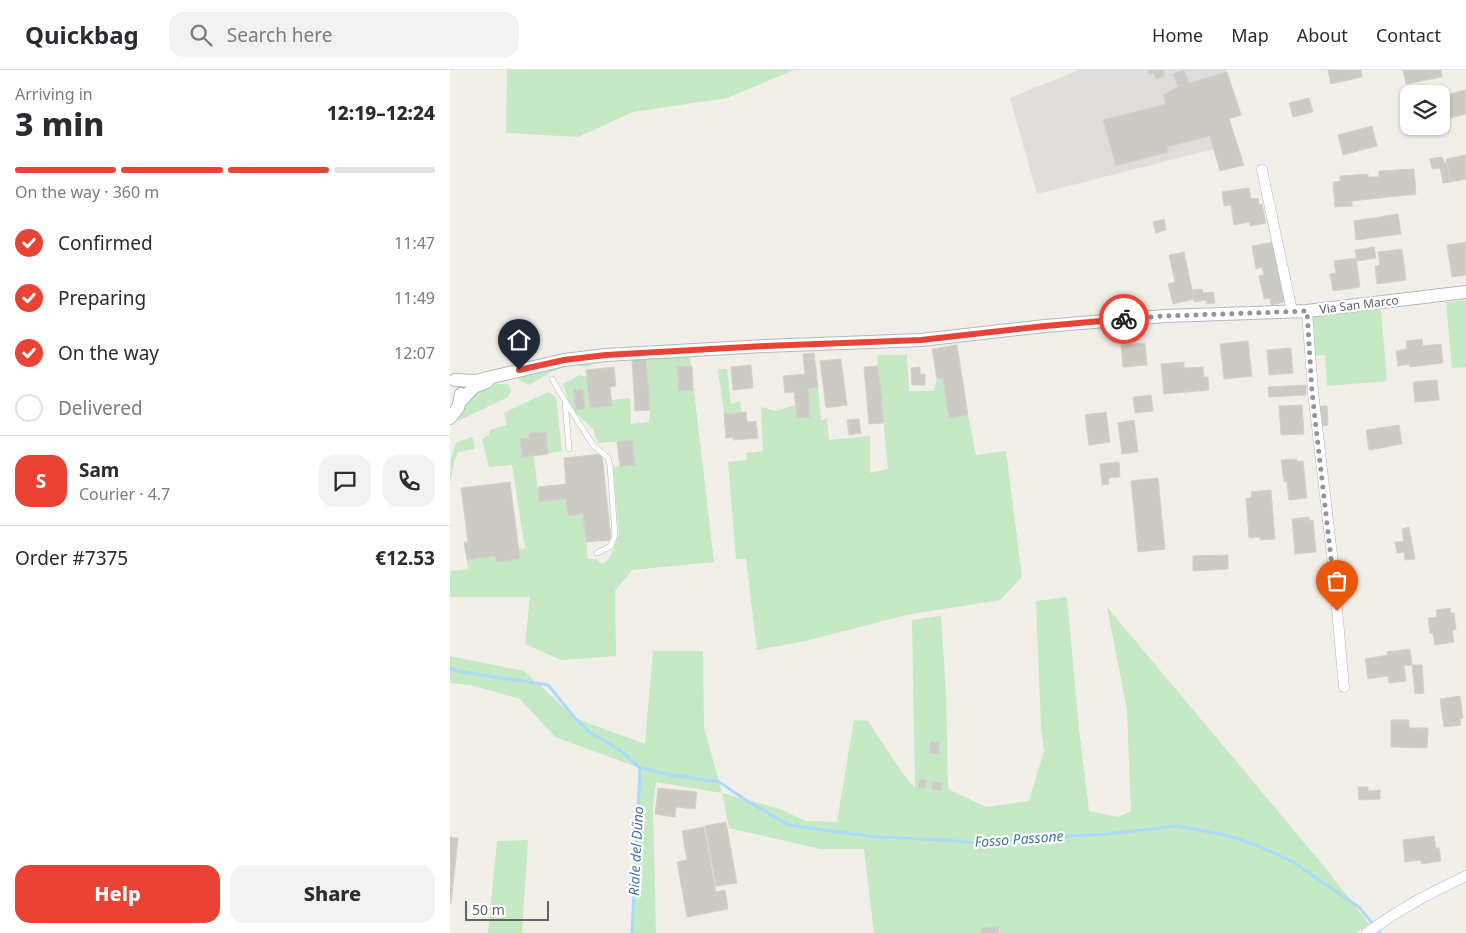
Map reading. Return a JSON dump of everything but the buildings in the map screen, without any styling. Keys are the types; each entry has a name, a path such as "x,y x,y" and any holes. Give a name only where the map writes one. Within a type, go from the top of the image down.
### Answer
{"street":[{"path":"1262,170 1292,311"},
{"name":"Via San Marco","path":"453,377 475,380 564,360 606,355 921,340 1045,326 1165,316 1307,311 1466,292"},
{"path":"1307,311 1312,392 1332,555 1344,687"},
{"name":"Via San Marco","path":"450,418 460,402 474,387 506,374"},
{"path":"453,377 461,393 460,402"},
{"path":"1367,933 1419,898 1466,876"}],"lane":[{"path":"552,379 593,445 608,458 610,465 615,535 611,546 597,553"},
{"path":"566,401 569,450"}],"shaded area":[{"path":"1079,70 1226,70 1242,115 1229,119 1244,165 1220,171 1214,149 1037,194 1010,98"}],"green space":[{"path":"507,70 794,70 727,98 633,112 578,137 506,133"},
{"path":"1466,300 1466,367 1452,368 1446,302"},
{"path":"1381,310 1387,381 1327,386 1325,355 1312,356 1309,316"},
{"path":"877,355 907,355 909,391 934,391 937,379 943,378 968,415 976,455 1006,451 1022,577 1000,600 906,615 806,641 757,650 746,559 736,559 728,462 747,460 746,453 763,451 761,407 776,411 796,405 797,418 810,417 808,389 818,387 821,420 827,419 829,440 870,436 870,473 888,469"},
{"path":"690,357 714,562 632,570 615,591 616,656 561,660 525,644 530,597 450,597 450,571 468,569 467,560 495,556 496,562 520,559 518,549 525,548 512,465 489,467 482,439 489,435 489,430 507,425 504,413 548,392 556,397 562,451 534,456 539,502 566,499 568,516 583,514 588,559 596,559 602,564 608,560 613,551 619,533 613,466 634,465 632,441 598,443 593,429 576,413 569,402 563,384 580,375 587,377 611,400 630,398 631,424 649,422 650,410 646,358"},
{"path":"603,360 586,367 574,365 565,367 551,372 529,385 519,380 517,376 553,366"},
{"path":"718,369 727,369 731,404 740,401 741,412 724,414"},
{"path":"494,384 508,384 511,390 508,397 458,421 470,398 479,391"},
{"path":"471,437 475,449 458,452 454,461 450,485 451,459 456,443"},
{"path":"1067,597 1079,729 1089,811 1118,817 1131,811 1127,710 1107,607 1327,870 1369,924 1356,933 1000,933 999,927 981,927 981,933 874,933 864,849 820,849 729,828 722,793 780,809 806,821 837,822 854,720 868,721 901,771 915,788 912,620 941,616 946,694 948,789 986,807 1029,801 1044,751 1041,728 1036,601"},
{"path":"653,651 703,651 704,727 722,793 656,782 653,807 656,933 632,933 640,768 555,737 520,699 471,685 450,683 450,656 524,671 575,718 645,744"},
{"path":"528,840 522,933 488,933 497,841"}],"waterway":[{"name":"Fosso Passone","path":"450,669 548,685 588,731 621,751 640,768 719,782 788,825 876,837 989,844 1178,826 1226,835 1259,846 1293,862 1359,907 1380,933"},
{"name":"Riale del Dűno","path":"632,933 640,768"}],"way so far":[{"path":"1124,319 1307,311 1312,392 1337,611"}],"route":[{"path":"519,370 564,360 606,355 921,340 1124,319"}]}
